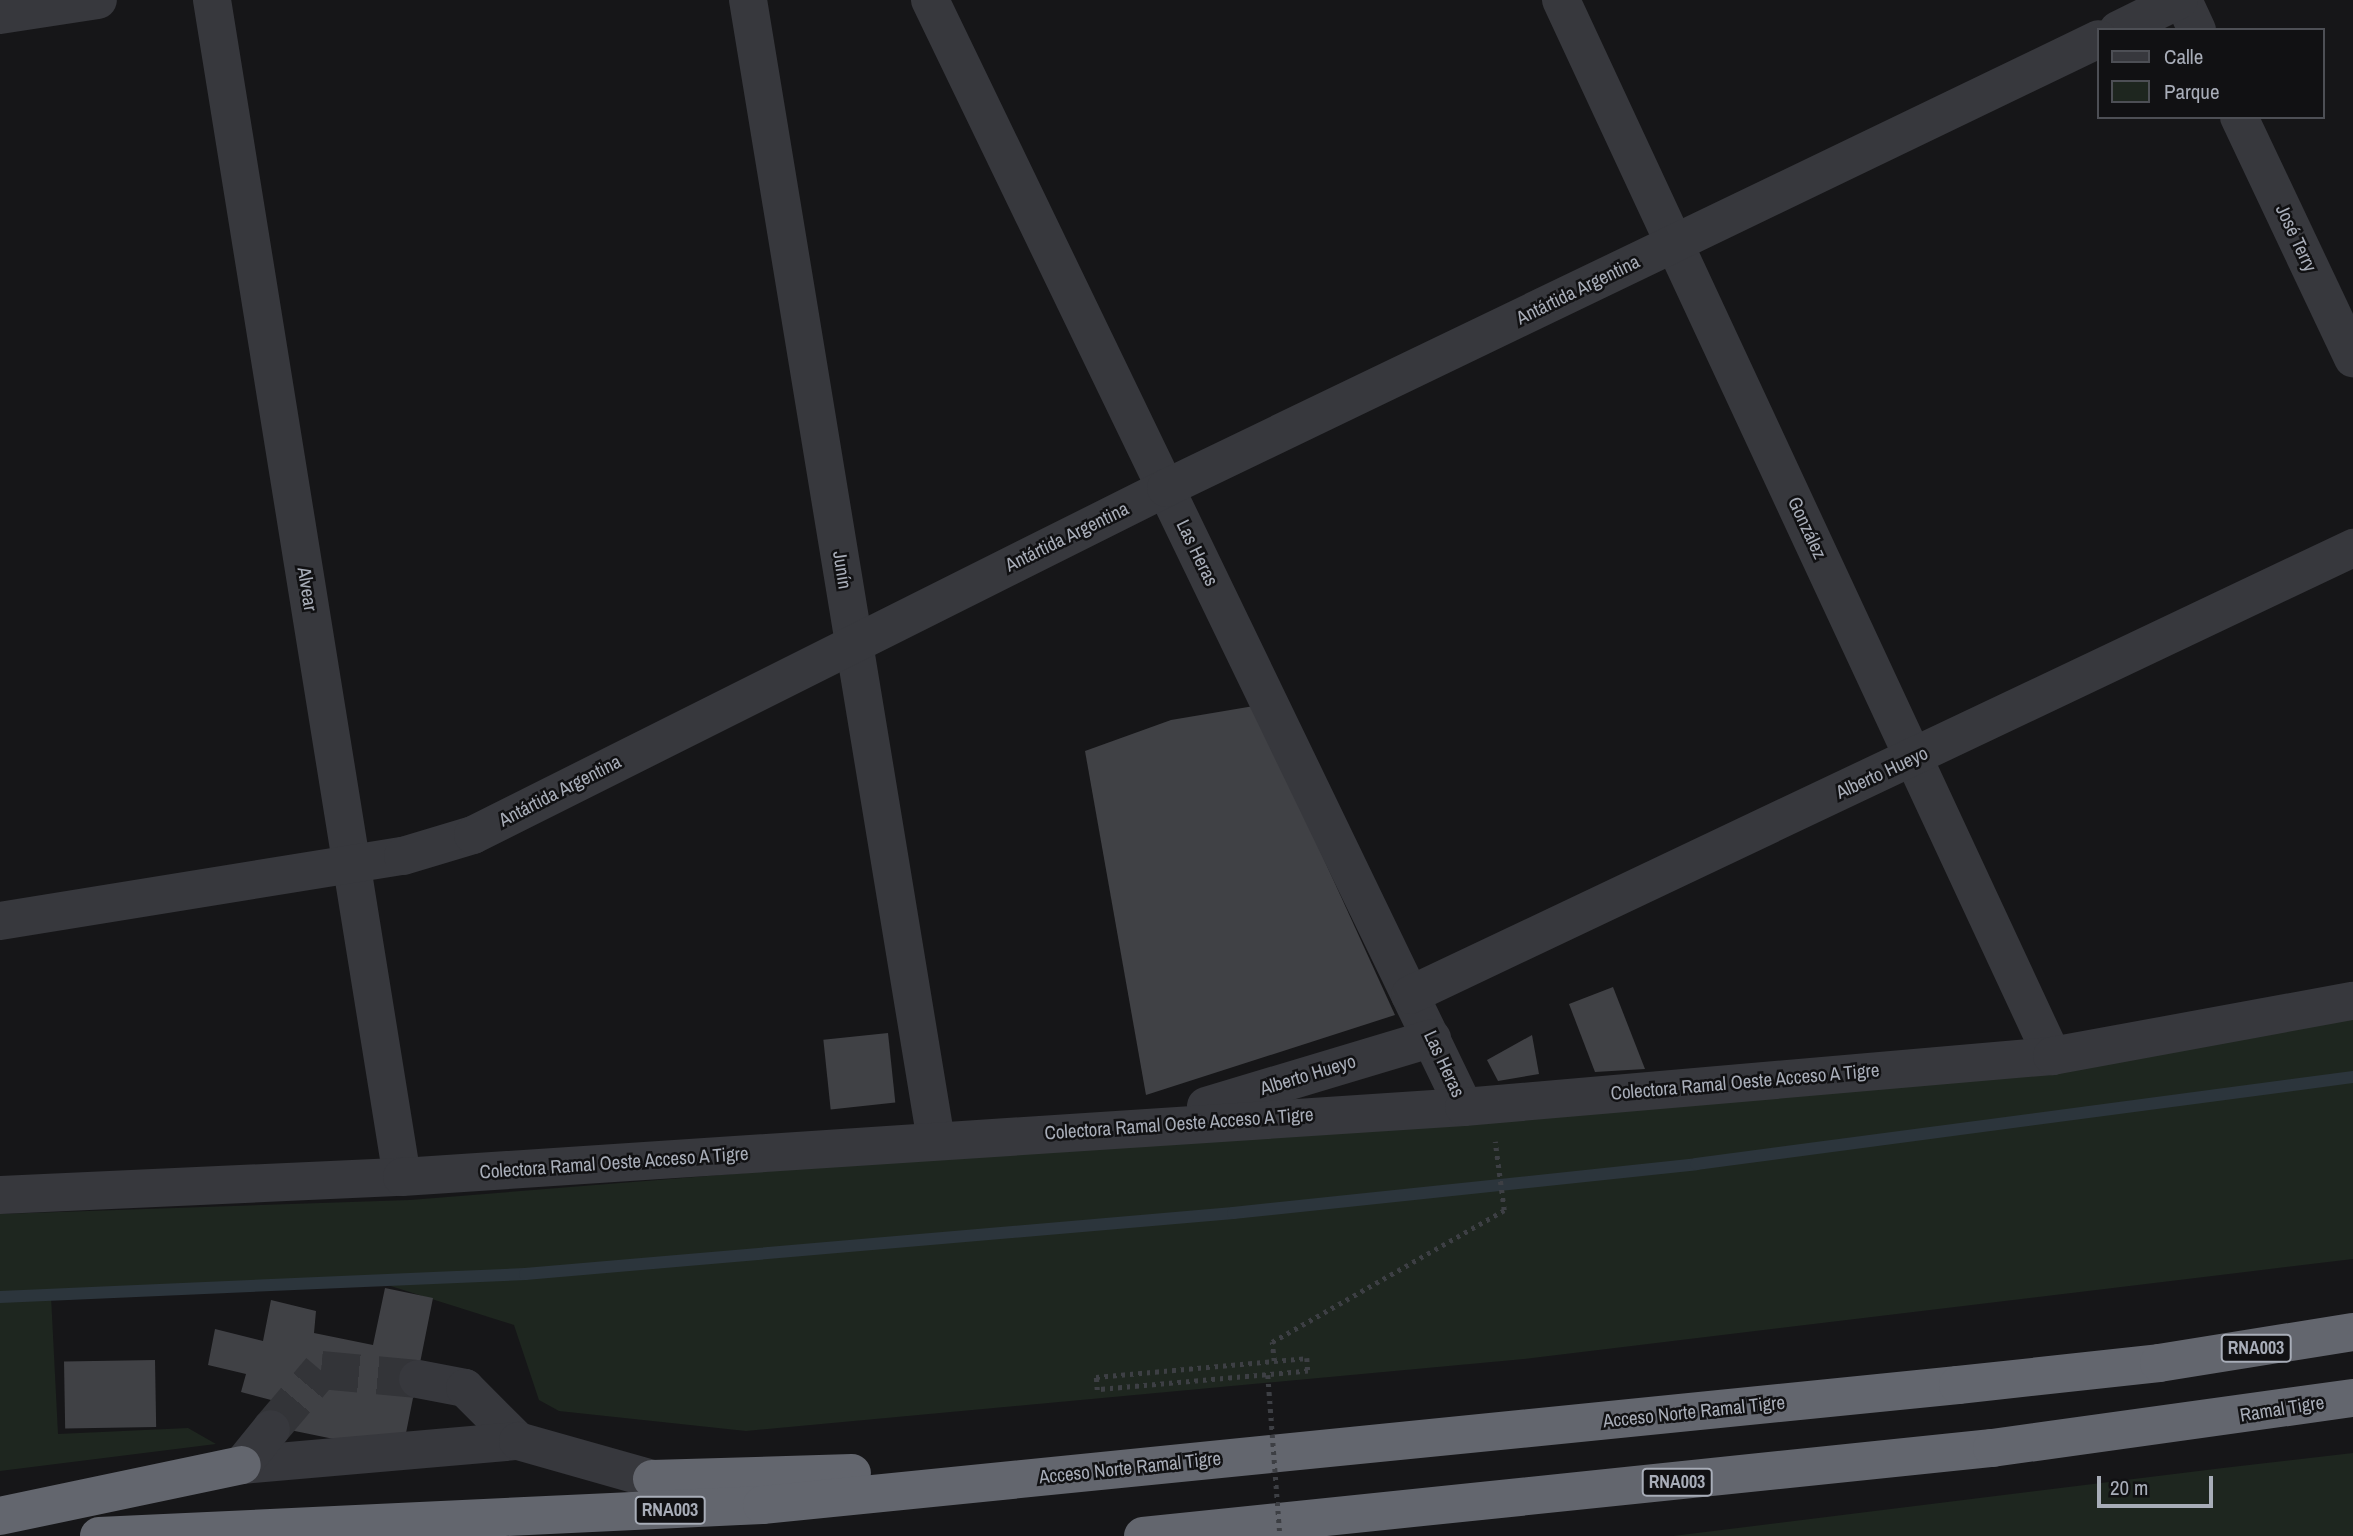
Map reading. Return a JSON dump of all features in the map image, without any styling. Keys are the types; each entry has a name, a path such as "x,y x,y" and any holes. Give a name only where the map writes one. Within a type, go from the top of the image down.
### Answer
{"highway":[{"path":"2159,1363 2353,1309"},
{"name":"RNA003","path":"2159,1363 2353,1332"},
{"name":"Acceso Norte Ramal Tigre","path":"99,1536 762,1505 2159,1363"},
{"name":"Ramal Tigre","path":"2211,1420 2353,1398"},
{"path":"2211,1420 2353,1416"},
{"name":"RNA003","path":"1143,1536 2211,1420"},
{"path":"652,1479 1239,1457"},
{"path":"0,1516 242,1465"}],"street":[{"path":"0,15 98,0"},
{"name":"Alvear","path":"212,0 402,1177"},
{"name":"Junín","path":"748,0 936,1141"},
{"name":"Las Heras","path":"930,0 1464,1107"},
{"name":"González","path":"1561,0 2052,1056"},
{"path":"2122,28 2181,0 2196,28"},
{"name":"Antártida Argentina","path":"0,921 352,864 473,835 1166,488 2098,39"},
{"name":"José Terry","path":"2240,119 2353,358"},
{"name":"Alberto Hueyo","path":"1410,995 2353,548"},
{"name":"Colectora Ramal Oeste Acceso A Tigre","path":"0,1195 402,1177 1145,1125 1464,1107 2052,1056 2353,1001"},
{"name":"Alberto Hueyo","path":"1145,1125 1432,1038"},
{"path":"418,1380 466,1388 518,1441"},
{"path":"242,1465 271,1429"},
{"path":"242,1465 518,1441 652,1479"}],"path":[{"path":"1275,1361 1272,1342 1504,1210 1498,1168"},
{"path":"1307,1358 1308,1371 1097,1390 1096,1377 1275,1361 1307,1358"},
{"path":"1268,1375 1280,1536"}],"green space":[{"path":"2353,1014 2353,1259 1524,1359 746,1431 559,1411 539,1400 514,1325 378,1282 51,1296 58,1434 188,1428 216,1444 0,1471 0,1214 410,1200 932,1158"},
{"path":"2353,1453 2353,1536 1673,1536 2223,1468"}],"building":[{"path":"1254,706 1395,1015 1146,1095 1085,751 1171,720"},
{"path":"1613,987 1645,1069 1595,1072 1569,1004"},
{"path":"888,1033 895,1103 831,1109 823,1040"},
{"path":"1532,1035 1539,1074 1498,1081 1487,1060"},
{"path":"385,1288 433,1298 402,1453 285,1429 290,1405 241,1392 246,1374 208,1365 215,1329 263,1341 271,1300 316,1311 314,1333 373,1345"},
{"path":"155,1360 156,1427 65,1429 64,1362"}],"waterway":[{"path":"0,1297 525,1274 1233,1213 1696,1164 2353,1077"}],"tunnel":[{"path":"271,1429 321,1370 418,1379"}]}
